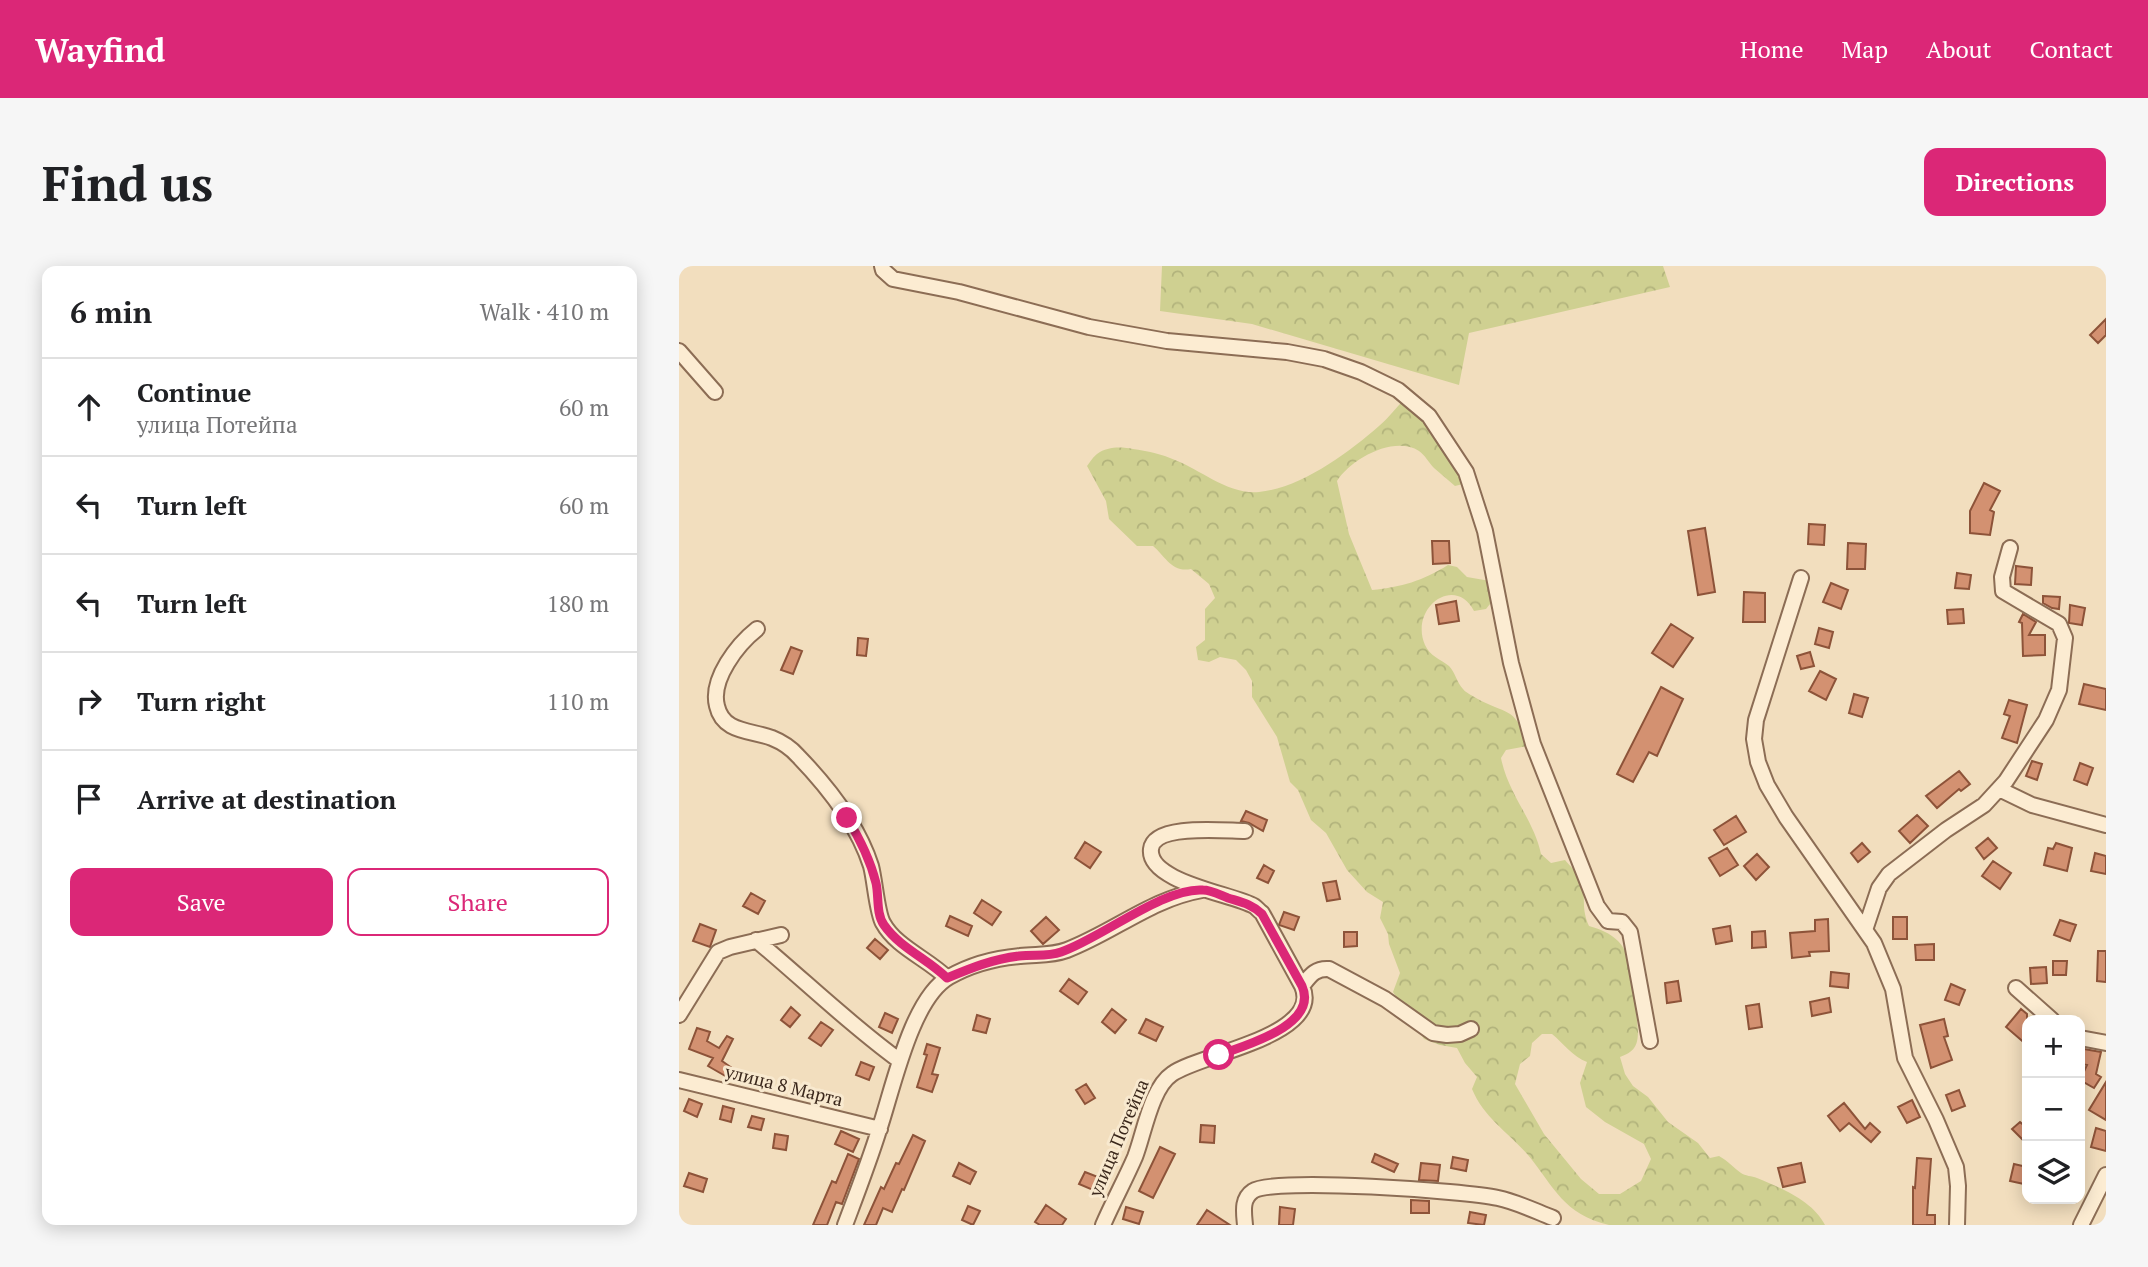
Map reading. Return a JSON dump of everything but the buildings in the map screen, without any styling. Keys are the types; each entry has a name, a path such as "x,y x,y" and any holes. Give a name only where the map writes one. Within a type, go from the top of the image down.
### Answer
{"street":[{"path":"881,266 893,279 959,292 1089,327 1167,341 1275,351 1324,359 1361,372 1398,390 1429,416 1466,472 1485,531 1511,663 1533,744 1597,906 1608,920 1622,922 1630,932 1650,1041"},
{"path":"679,351 715,392"},
{"path":"1865,930 1879,888 1889,874 1946,830 1984,805 1999,789 2046,720 2059,690 2065,638 2059,624 2003,590 2002,577 2010,548"},
{"path":"1801,578 1756,720 1756,751 1773,796 1874,943 1893,989 1905,1059 1956,1167 1957,1225"},
{"path":"757,629 735,650 721,677 716,705 722,718 728,725 771,737 785,744 822,783 861,841 877,886 883,924 901,943 947,978"},
{"path":"1999,789 2032,805 2106,825"},
{"path":"1245,831 1178,831 1160,836 1152,843 1150,854 1157,866 1202,890 1253,906 1262,914 1302,986 1313,972 1320,968 1329,969 1385,999 1433,1033 1460,1034 1471,1029"},
{"path":"845,1225 880,1129 900,1060 930,995 947,978 989,961 1021,956 1050,956 1093,939 1149,906 1179,894 1202,890"},
{"path":"679,1015 719,952 781,935"},
{"path":"756,940 812,986 860,1031 900,1060"},
{"name":"улица Потейпа","path":"1103,1225 1135,1157 1160,1086 1169,1075 1187,1065 1259,1040 1290,1023 1300,1015 1305,1005 1306,995 1302,986"},
{"path":"2016,988 2046,1015"},
{"path":"2085,1039 2106,1043"},
{"name":"улица 8 Марта","path":"679,1080 880,1129"},
{"path":"2081,1225 2106,1175"},
{"path":"1245,1225 1243,1207 1246,1199 1252,1191 1273,1185 1383,1187 1465,1193 1500,1198 1553,1218"}],"green space":[{"path":"1162,266 1663,266 1670,287 1469,333 1459,385 1252,324 1160,311"},
{"path":"1405,399 1430,422 1463,476 1463,484 1455,486 1419,451 1398,446 1374,452 1363,458 1337,481 1349,534 1372,590 1412,582 1448,565 1457,567 1467,577 1490,581 1494,599 1486,609 1474,611 1466,600 1456,596 1436,600 1423,619 1425,645 1432,655 1449,666 1464,690 1509,713 1519,724 1528,746 1506,750 1501,758 1509,783 1533,830 1541,854 1551,863 1565,860 1572,868 1582,885 1589,926 1615,938 1624,949 1634,983 1638,1031 1634,1048 1620,1057 1625,1074 1668,1122 1698,1143 1710,1158 1719,1156 1743,1174 1795,1196 1813,1209 1825,1225 1609,1225 1581,1214 1561,1198 1528,1155 1483,1108 1472,1089 1477,1077 1457,1048 1424,1039 1393,992 1400,973 1380,918 1383,902 1367,892 1347,870 1326,833 1311,820 1298,790 1290,782 1277,737 1252,697 1252,681 1246,670 1236,660 1220,657 1209,662 1198,660 1196,647 1205,640 1205,609 1215,598 1209,584 1191,569 1179,569 1169,563 1153,546 1137,546 1109,519 1106,501 1087,466 1101,451 1129,448 1170,458 1237,490 1259,492 1275,489 1291,484 1338,458 1383,423","holes":["1542,1034 1552,1034 1587,1062 1580,1083 1586,1107 1605,1122 1644,1144 1651,1159 1641,1181 1620,1194 1599,1194 1581,1179 1544,1134 1515,1084 1520,1064 1530,1056 1532,1043"]}],"route":[{"path":"847,818 870,863 883,924 901,943 925,958 947,978 989,961 1021,956 1050,956 1093,939 1124,919 1179,894 1202,890 1253,906 1262,914 1302,986 1306,995 1305,1005 1300,1015 1290,1023 1259,1040 1219,1055"}]}
